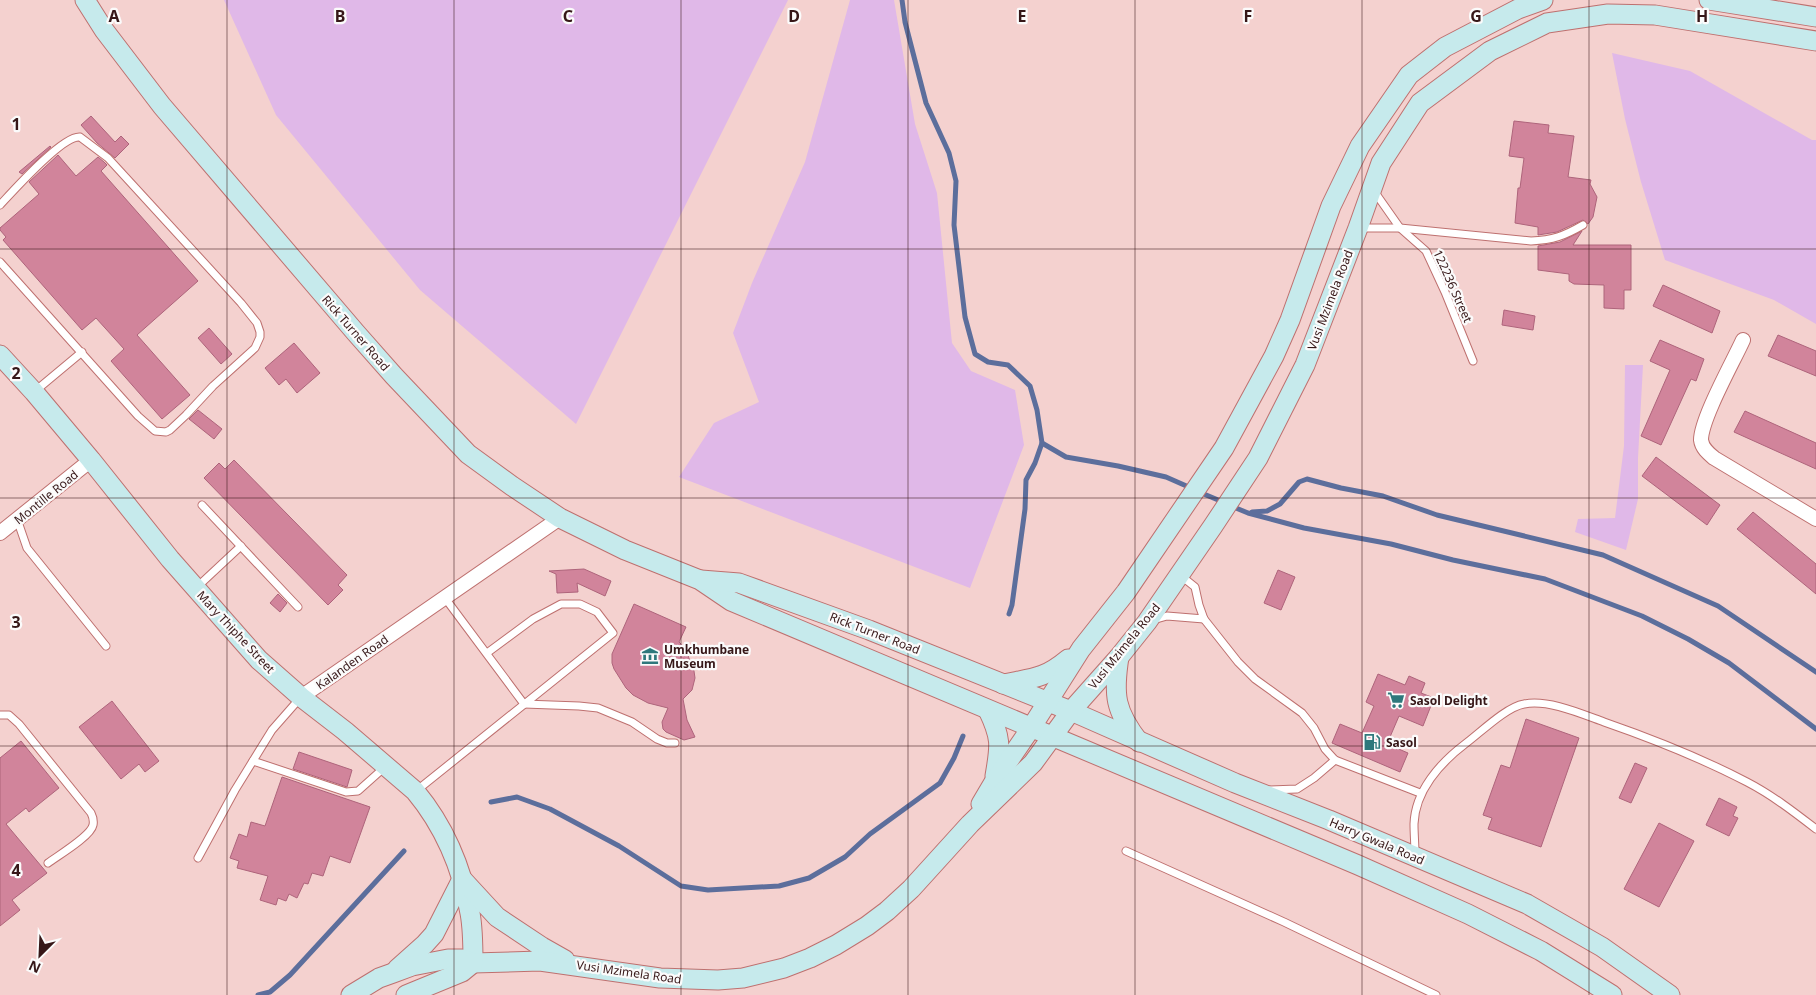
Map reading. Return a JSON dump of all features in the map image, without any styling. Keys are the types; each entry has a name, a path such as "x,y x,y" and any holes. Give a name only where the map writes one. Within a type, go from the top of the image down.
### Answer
{"main road":[{"name":"Rick Turner Road","path":"85,0 104,30 162,106 305,275 394,376 468,454 560,518 625,550 700,580 731,601 1052,737"},
{"name":"Vusi Mzimela Road","path":"970,824 994,782 1032,728 1081,649 1126,592 1224,448 1274,356 1290,320 1331,206 1360,146 1409,76 1445,47 1518,9 1543,0"},
{"path":"1709,0 1816,17"},
{"name":"Vusi Mzimela Road","path":"351,995 379,978 412,966 448,959 462,959 473,962 540,961 660,978 691,980 743,978 784,968 836,946 887,911 970,824 1033,763 1071,712 1119,657 1146,622 1214,526 1258,458 1308,358 1381,163 1420,103 1490,51 1547,23 1608,14 1655,14 1816,41"},
{"name":"Mary Thiphe Street","path":"0,355 91,460 170,559 259,660 301,697 416,791 444,832 462,879 470,914 473,962"},
{"name":"Rick Turner Road","path":"700,580 739,583 869,630 1071,712"},
{"path":"1003,684 1041,677 1054,671 1081,649"},
{"path":"1119,657 1116,677 1119,711 1126,725 1139,742"},
{"path":"988,710 997,728 999,739 994,782"},
{"name":"Harry Gwala Road","path":"1071,712 1235,783 1329,820 1527,904 1602,947 1670,995"},
{"path":"1052,737 1358,865 1468,914 1541,952 1612,995"},
{"path":"393,973 434,934 462,879 497,917 542,947 575,965"},
{"path":"406,995 462,972 473,962"}],"street":[{"path":"1743,340 1708,414 1701,441 1705,450 1714,458 1816,519"},
{"name":"Montille Road","path":"0,533 91,460"},
{"name":"Kalanden Road","path":"301,697 560,518"}],"lane":[{"path":"0,205 53,152 70,138 80,137 101,152 127,178 248,311 257,323 260,336 255,348 213,386 170,430 166,432 155,431 146,424 0,262"},
{"name":"122236 Street","path":"1372,188 1400,228 1426,251 1473,361"},
{"path":"1358,228 1400,228 1531,241 1548,240 1568,234 1583,225"},
{"path":"34,392 82,352"},
{"path":"202,505 298,607"},
{"path":"18,519 27,548 106,646"},
{"path":"196,588 240,546"},
{"path":"1179,574 1195,587 1204,619 1238,662 1255,679 1307,718 1325,749 1335,760 1420,793"},
{"path":"445,598 524,704"},
{"path":"416,791 613,633 598,612 580,604 561,604 533,619 486,653"},
{"path":"1146,622 1167,616 1204,619"},
{"name":"Kalanden Road","path":"198,858 235,790 272,730 301,697"},
{"path":"1416,858 1414,823 1420,793 1438,770 1460,748 1512,708 1536,703 1570,709 1693,756 1748,783 1782,804 1816,829"},
{"path":"524,704 598,708 632,722 657,739 667,743 675,743"},
{"path":"0,715 9,716 19,724 91,813 93,818 93,824 87,834 48,863"},
{"path":"1235,783 1267,790 1297,789 1314,778 1335,760"},
{"path":"254,761 346,792 358,790 386,766"},
{"path":"1126,851 1284,922 1436,995"}],"shaded area":[{"path":"224,0 788,0 576,424 420,290 276,115"},
{"path":"850,0 894,0 915,124 937,193 952,343 971,371 1015,390 1024,445 970,588 679,477 714,423 759,402 733,333 752,283 805,162"},
{"path":"1612,53 1690,71 1812,140 1816,140 1816,324 1774,300 1665,260 1641,182 1625,119"},
{"path":"1625,365 1643,365 1638,458 1638,499 1626,550 1575,532 1578,519 1615,518 1624,446"}],"building":[{"path":"91,116 115,142 121,136 129,144 115,158 97,143 81,125"},
{"path":"1514,121 1549,125 1548,133 1574,136 1568,177 1591,180 1590,184 1597,197 1593,217 1588,224 1583,220 1557,232 1538,235 1538,227 1515,223 1518,188 1520,188 1524,158 1509,156"},
{"path":"50,146 22,174 19,172"},
{"path":"58,155 76,176 98,157 104,162 107,165 101,171 198,281 137,335 190,395 162,419 111,361 124,349 96,318 82,330 3,240 6,237 0,228 39,194 29,182"},
{"path":"1582,231 1573,245 1631,245 1631,290 1624,290 1624,309 1604,308 1604,285 1574,284 1569,281 1569,274 1538,270 1538,246 1560,242"},
{"path":"1663,285 1720,311 1712,333 1653,306"},
{"path":"1504,310 1535,316 1533,330 1502,325"},
{"path":"209,328 232,354 221,364 198,338"},
{"path":"1778,335 1816,351 1816,376 1768,356"},
{"path":"1660,340 1704,359 1696,381 1691,379 1661,445 1641,436 1670,370 1650,361"},
{"path":"294,343 320,373 297,393 286,379 279,385 265,368"},
{"path":"198,410 222,429 214,439 189,419"},
{"path":"1745,411 1816,443 1816,469 1734,432"},
{"path":"1656,457 1720,505 1707,525 1642,476"},
{"path":"234,460 347,575 338,585 343,590 328,605 204,478 219,463 225,469"},
{"path":"1753,512 1816,564 1816,594 1737,529"},
{"path":"584,569 611,581 605,596 577,583 578,592 557,593 556,574 549,571"},
{"path":"1278,570 1295,577 1281,610 1264,603"},
{"path":"278,594 287,603 280,612 270,603"},
{"name":"Umkhumbane Museum","path":"634,604 686,627 679,642 685,648 695,678 692,690 683,699 687,720 695,737 684,740 666,732 663,729 662,722 668,708 648,703 633,695 626,688 614,669 612,654"},
{"path":"1378,674 1405,685 1409,676 1425,683 1421,693 1434,698 1423,726 1399,716 1387,744 1408,753 1400,772 1332,743 1340,724 1362,733 1374,706 1366,702"},
{"path":"112,701 159,761 145,772 139,764 121,779 79,727"},
{"path":"1526,719 1579,738 1541,847 1488,829 1492,818 1483,815 1501,765 1510,768"},
{"path":"21,741 59,788 29,812 26,808 6,824 47,873 12,900 20,910 0,926 0,758"},
{"path":"299,752 352,770 347,787 293,769"},
{"path":"1635,763 1647,768 1631,803 1619,798"},
{"path":"282,777 370,807 350,863 330,856 323,876 312,873 308,884 304,883 297,898 289,894 286,901 278,898 276,905 260,900 268,876 237,868 239,861 230,858 239,834 247,837 251,822 265,826"},
{"path":"1719,798 1737,807 1733,816 1738,818 1729,836 1706,825"},
{"path":"1659,823 1694,841 1659,907 1624,889"}],"waterway":[{"path":"902,0 905,22 926,103 949,153 956,181 954,225 965,317 975,354 988,362 1008,365 1030,386 1037,410 1042,443 1066,457 1166,477 1191,488"},
{"path":"1009,614 1012,605 1025,509 1026,480 1035,463 1042,443"},
{"path":"1252,512 1267,511 1280,504 1299,482 1307,479 1383,496 1437,515 1603,555 1718,606 1816,672"},
{"path":"1199,492 1223,502"},
{"path":"1231,506 1248,513 1304,528 1391,544 1453,560 1545,579 1642,616 1688,639 1729,663 1816,729"},
{"path":"491,802 517,797 550,809 619,846 681,886 708,890 779,886 809,878 845,857 870,834 940,783 954,758 963,736"},
{"path":"258,995 270,992 290,975 404,851"}],"place":[{"name":"Umkhumbane Museum","path":"650,656"},
{"name":"Sasol Delight","path":"1396,700"},
{"name":"Sasol","path":"1372,742"}]}
